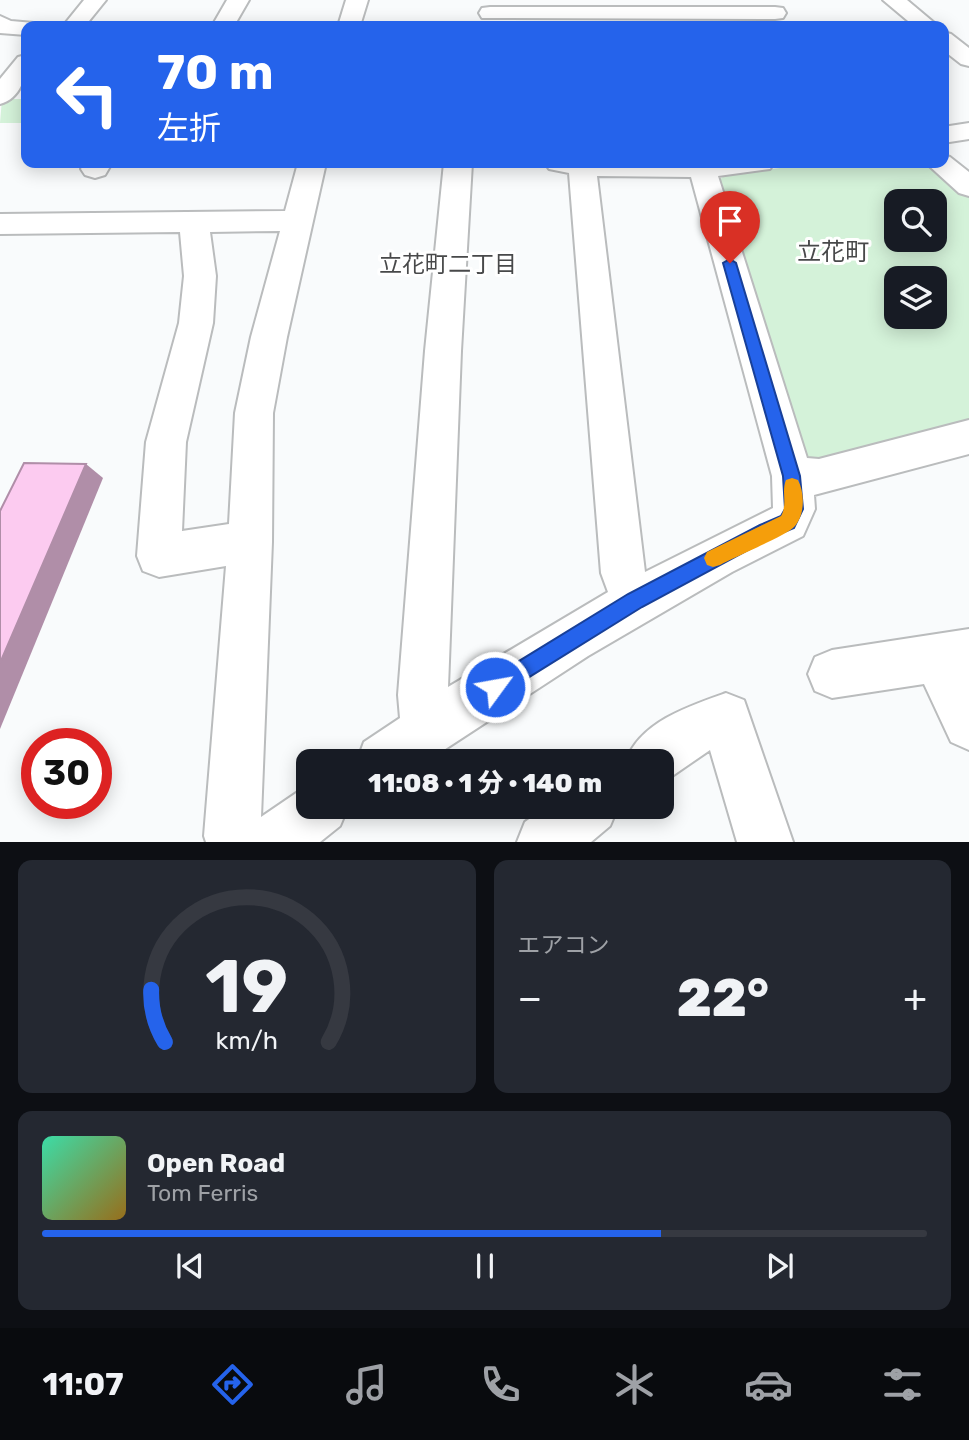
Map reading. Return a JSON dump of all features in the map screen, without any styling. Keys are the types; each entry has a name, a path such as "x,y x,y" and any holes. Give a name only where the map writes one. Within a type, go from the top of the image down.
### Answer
{"street":[{"path":"78,21 95,0"},
{"path":"226,21 238,0"},
{"path":"351,21 357,0"},
{"path":"894,0 921,21"},
{"path":"490,13 677,20 775,13"},
{"path":"949,44 969,59"},
{"path":"0,96 21,69"},
{"path":"949,134 969,131"},
{"path":"235,842 232,836 250,542 254,412 269,337 311,168"},
{"path":"426,731 425,667 443,351 458,168"},
{"path":"571,168 623,573 635,600"},
{"path":"400,749 635,600 788,522 794,509 792,476 702,168"},
{"path":"946,168 969,187"},
{"path":"0,224 299,221"},
{"path":"194,222 200,276 196,323 166,442 159,556 250,542"},
{"path":"792,476 819,477 969,437"},
{"path":"832,674 952,655 969,724"},
{"path":"669,749 695,730 726,718 765,842"},
{"path":"273,842 305,819"},
{"path":"545,842 575,819"}],"green space":[{"path":"2,99 21,99 21,123 0,123"},
{"path":"780,168 937,168 969,195 969,424 816,463 802,454 718,181 724,176"}],"building":[{"path":"24,463 86,464 0,663 0,511"}],"slow traffic":[{"path":"713,558 788,522 794,509 792,485"}],"district":[{"name":"立花町","path":"833,252"},
{"name":"立花町二丁目","path":"448,264"}],"route":[{"path":"495,687 635,600 788,522 794,509 792,476 730,263"}]}
